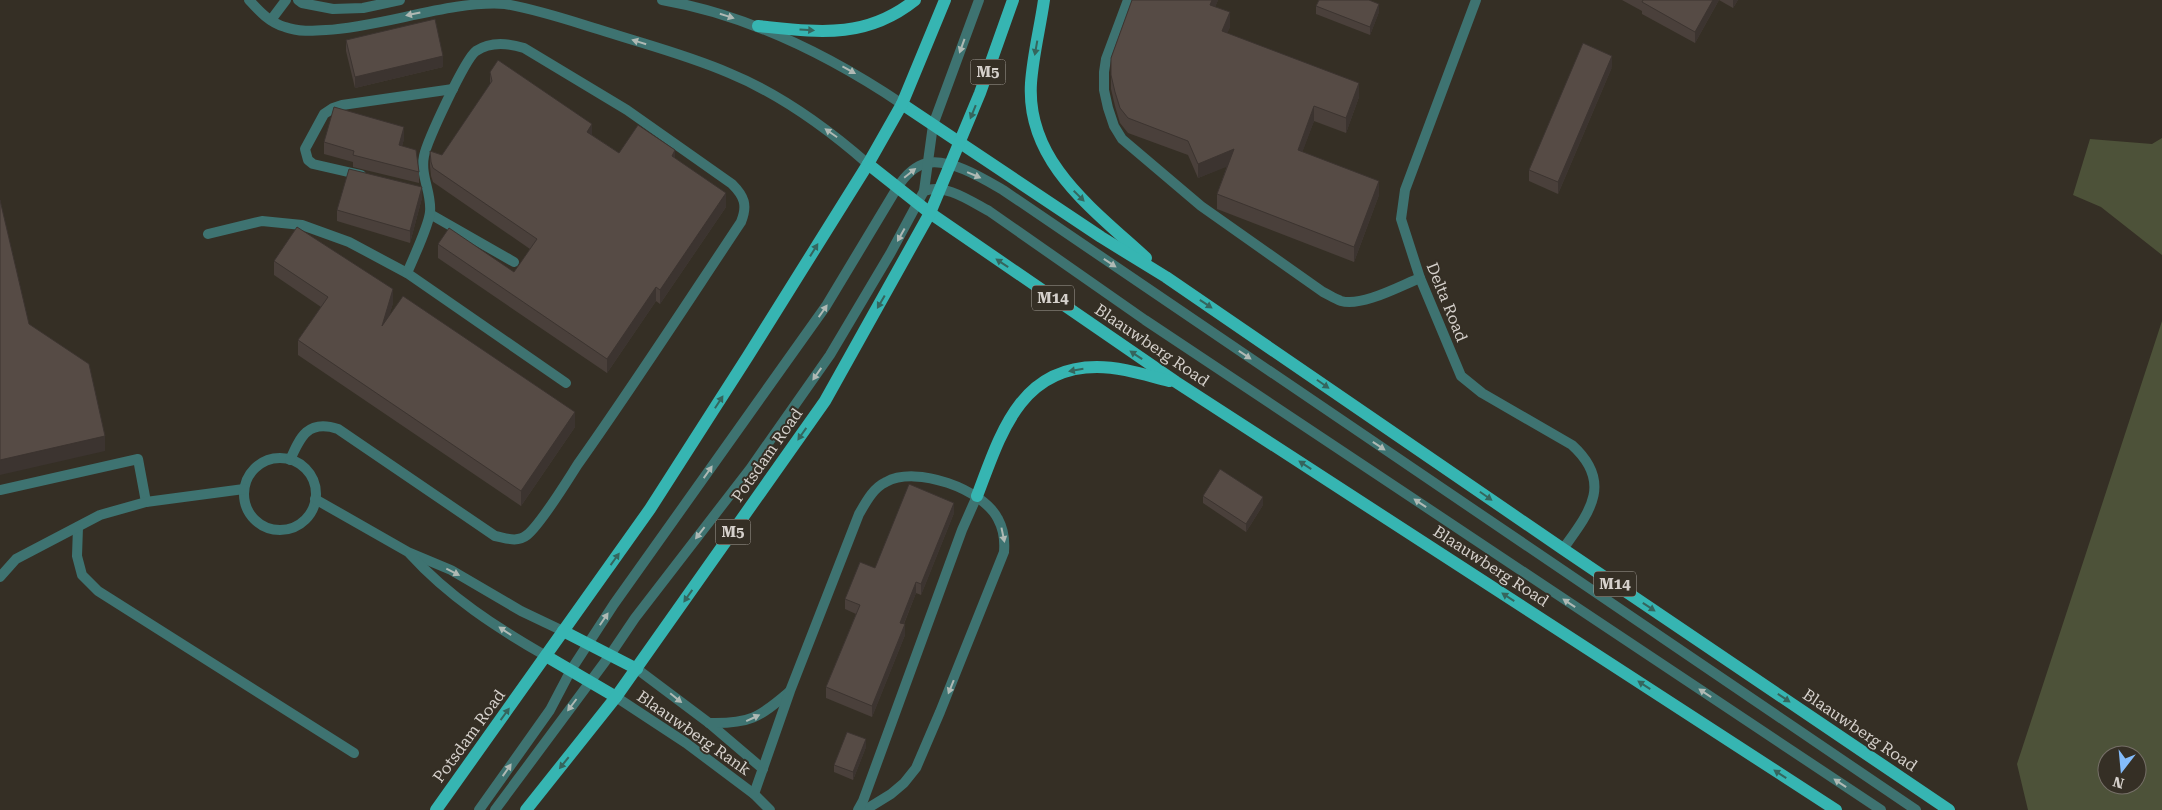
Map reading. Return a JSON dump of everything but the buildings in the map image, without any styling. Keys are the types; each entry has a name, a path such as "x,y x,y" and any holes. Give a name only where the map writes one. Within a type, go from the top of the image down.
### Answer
{"main road":[{"path":"758,26 813,31 854,30 886,19 915,0"},
{"name":"Potsdam Road","path":"436,810 650,509 868,164 902,104 945,0"},
{"name":"M5","path":"960,142 980,93 1013,0"},
{"path":"1044,0 1031,84 1032,112 1038,137 1048,157 1068,184 1166,277"},
{"name":"Blaauwberg Road","path":"902,104 1101,237 1166,277 1949,810"},
{"name":"Potsdam Road","path":"526,810 637,669 825,401 930,213 960,142"},
{"name":"Blaauwberg Road","path":"868,164 930,213 1176,382 1836,810"},
{"path":"976,496 1000,436 1010,417 1026,397 1044,381 1068,371 1098,367 1176,382"},
{"path":"563,631 637,669"},
{"path":"546,656 616,697"}],"street":[{"name":"Blaauwberg Road","path":"249,0 271,20 285,27 315,31 340,29 454,5 480,2 513,6 550,14 686,56 731,74 773,96 834,134 868,164"},
{"path":"271,20 286,0"},
{"path":"298,0 302,3 333,9 363,8 400,0"},
{"name":"Blaauwberg Road","path":"662,0 692,5 758,26 819,54 867,80 902,104"},
{"path":"494,810 610,655 635,618 750,469 830,355 924,192 933,125 979,0"},
{"path":"1128,0 1106,59 1104,90 1114,126 1122,139 1134,151 1201,206 1323,292 1341,301 1351,302 1367,299 1420,278"},
{"name":"Delta Road","path":"1476,0 1402,200 1401,219 1420,278 1461,376 1482,393 1572,446 1584,456 1592,469 1595,486 1591,507 1563,549"},
{"path":"290,460 300,438 312,428 329,426 338,429 495,536 513,540 520,539 528,534 538,523 578,466 741,222 745,204 742,194 732,184 627,110 524,48 511,44 495,44 475,52 461,71 424,155 423,191 430,214 407,273"},
{"path":"373,178 313,164 308,160 305,149 324,114 342,105 453,89"},
{"path":"479,810 550,710 587,643 826,306 897,188 915,168 928,163 950,165 977,175 1012,196 1916,810"},
{"path":"924,192 933,188 941,189 966,199 989,212 1153,326 1880,810"},
{"path":"430,214 514,262"},
{"path":"208,234 262,221 302,225 349,242 407,273 566,383"},
{"path":"0,490 138,458 146,502"},
{"path":"273,459 290,460 305,469 312,478 315,488 315,499 312,510 301,523 286,530 274,530 264,527 254,520 244,500 244,489 253,469 263,462 273,459"},
{"path":"754,794 790,691 859,514 873,492 886,481 904,476 924,477 941,481 976,496 998,517 1005,535 1004,552 916,768 904,783 891,794 865,810"},
{"path":"0,577 16,560 100,515 146,502 244,489"},
{"path":"858,810 863,801 976,496"},
{"path":"315,499 408,552 451,570 521,611 563,631"},
{"path":"78,527 77,556 82,575 98,591 354,753"},
{"path":"408,552 432,579 506,633 546,656"},
{"name":"Blaauwberg Rank","path":"637,669 709,723 763,769"},
{"path":"709,723 734,724 756,717 770,709 790,691"},
{"name":"Blaauwberg Rank","path":"616,697 686,743 754,794 770,810"}],"green space":[{"path":"2162,138 2162,255 2101,207 2073,195 2090,139 2152,144"},
{"path":"2162,321 2162,810 2028,810 2017,764"}]}
